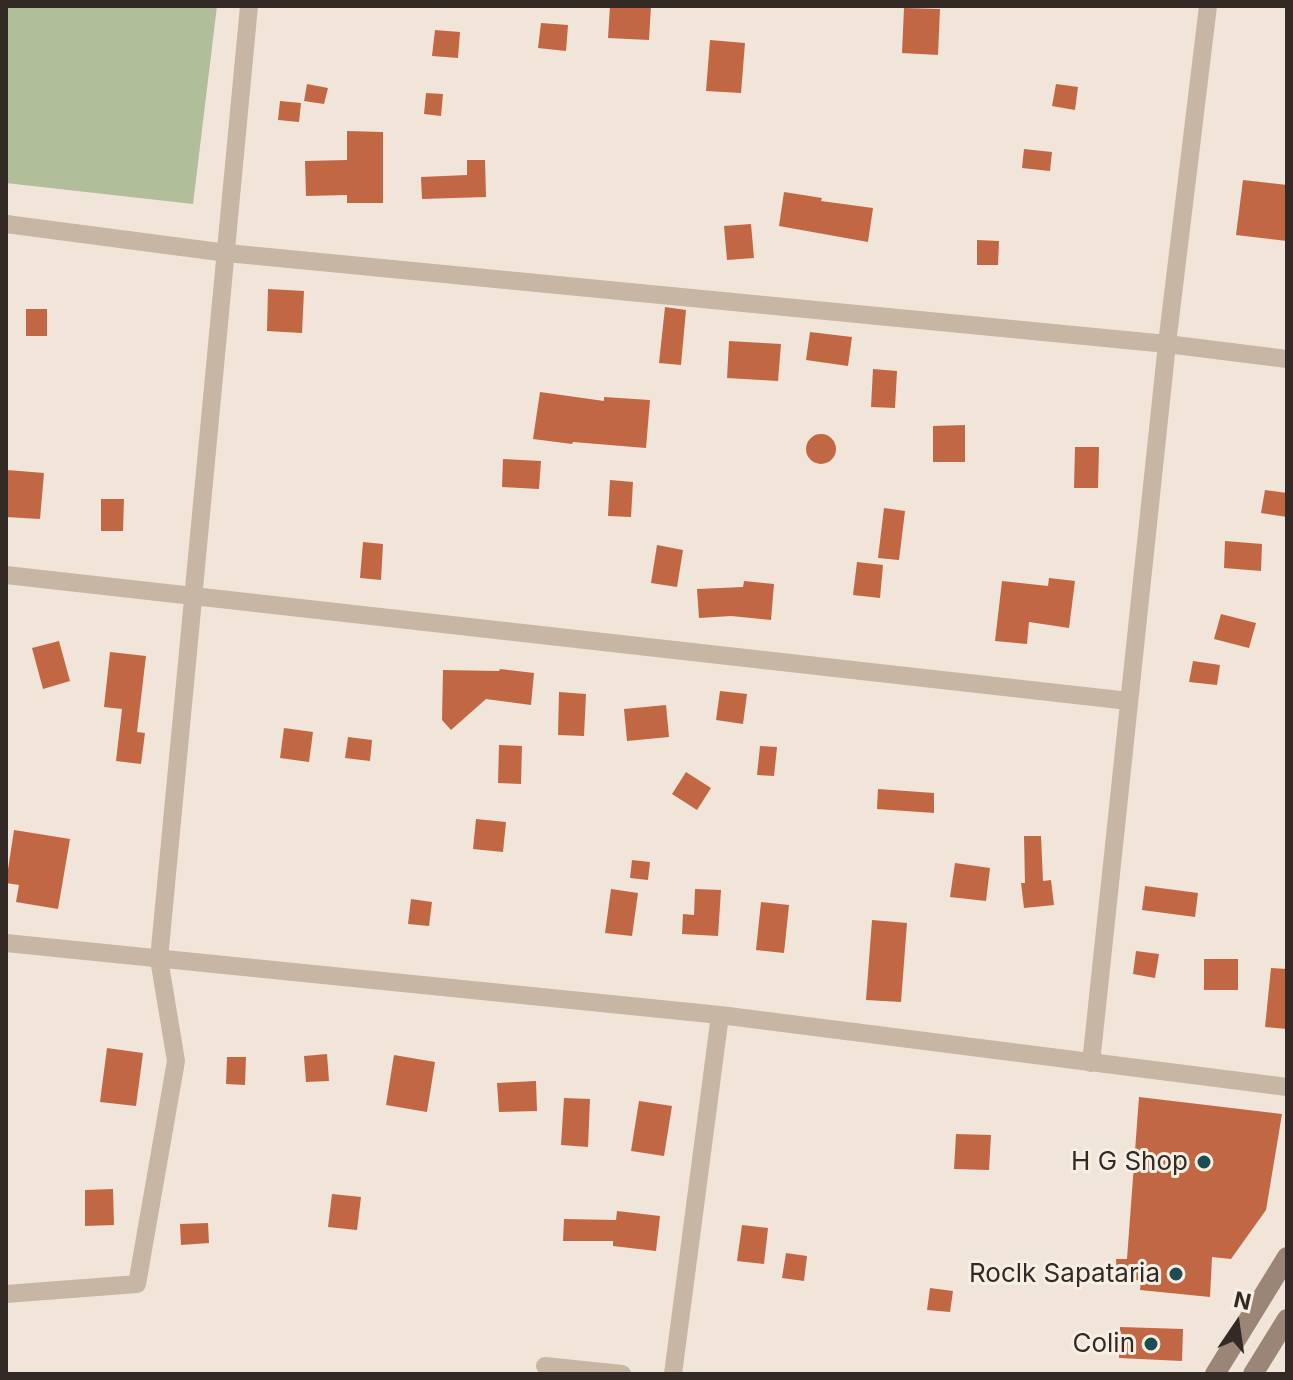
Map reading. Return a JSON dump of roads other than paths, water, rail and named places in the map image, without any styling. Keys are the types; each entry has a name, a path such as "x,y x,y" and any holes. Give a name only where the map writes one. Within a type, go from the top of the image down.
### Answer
{"street":[{"path":"6,1294 137,1284 176,1061 159,959 249,6"},
{"path":"1091,1063 1167,344 1208,6"},
{"path":"6,224 227,253 1167,344 1287,359"},
{"path":"6,575 1129,701"},
{"path":"6,943 720,1015 1287,1087"},
{"path":"673,1374 720,1015"},
{"path":"1215,1374 1287,1257"},
{"path":"1253,1374 1287,1319"},
{"path":"545,1366 622,1374"}],"place":[{"name":"H G Shop","path":"1204,1162"},
{"name":"Roclk Sapataria","path":"1176,1274"},
{"name":"Colin","path":"1151,1344"}]}
